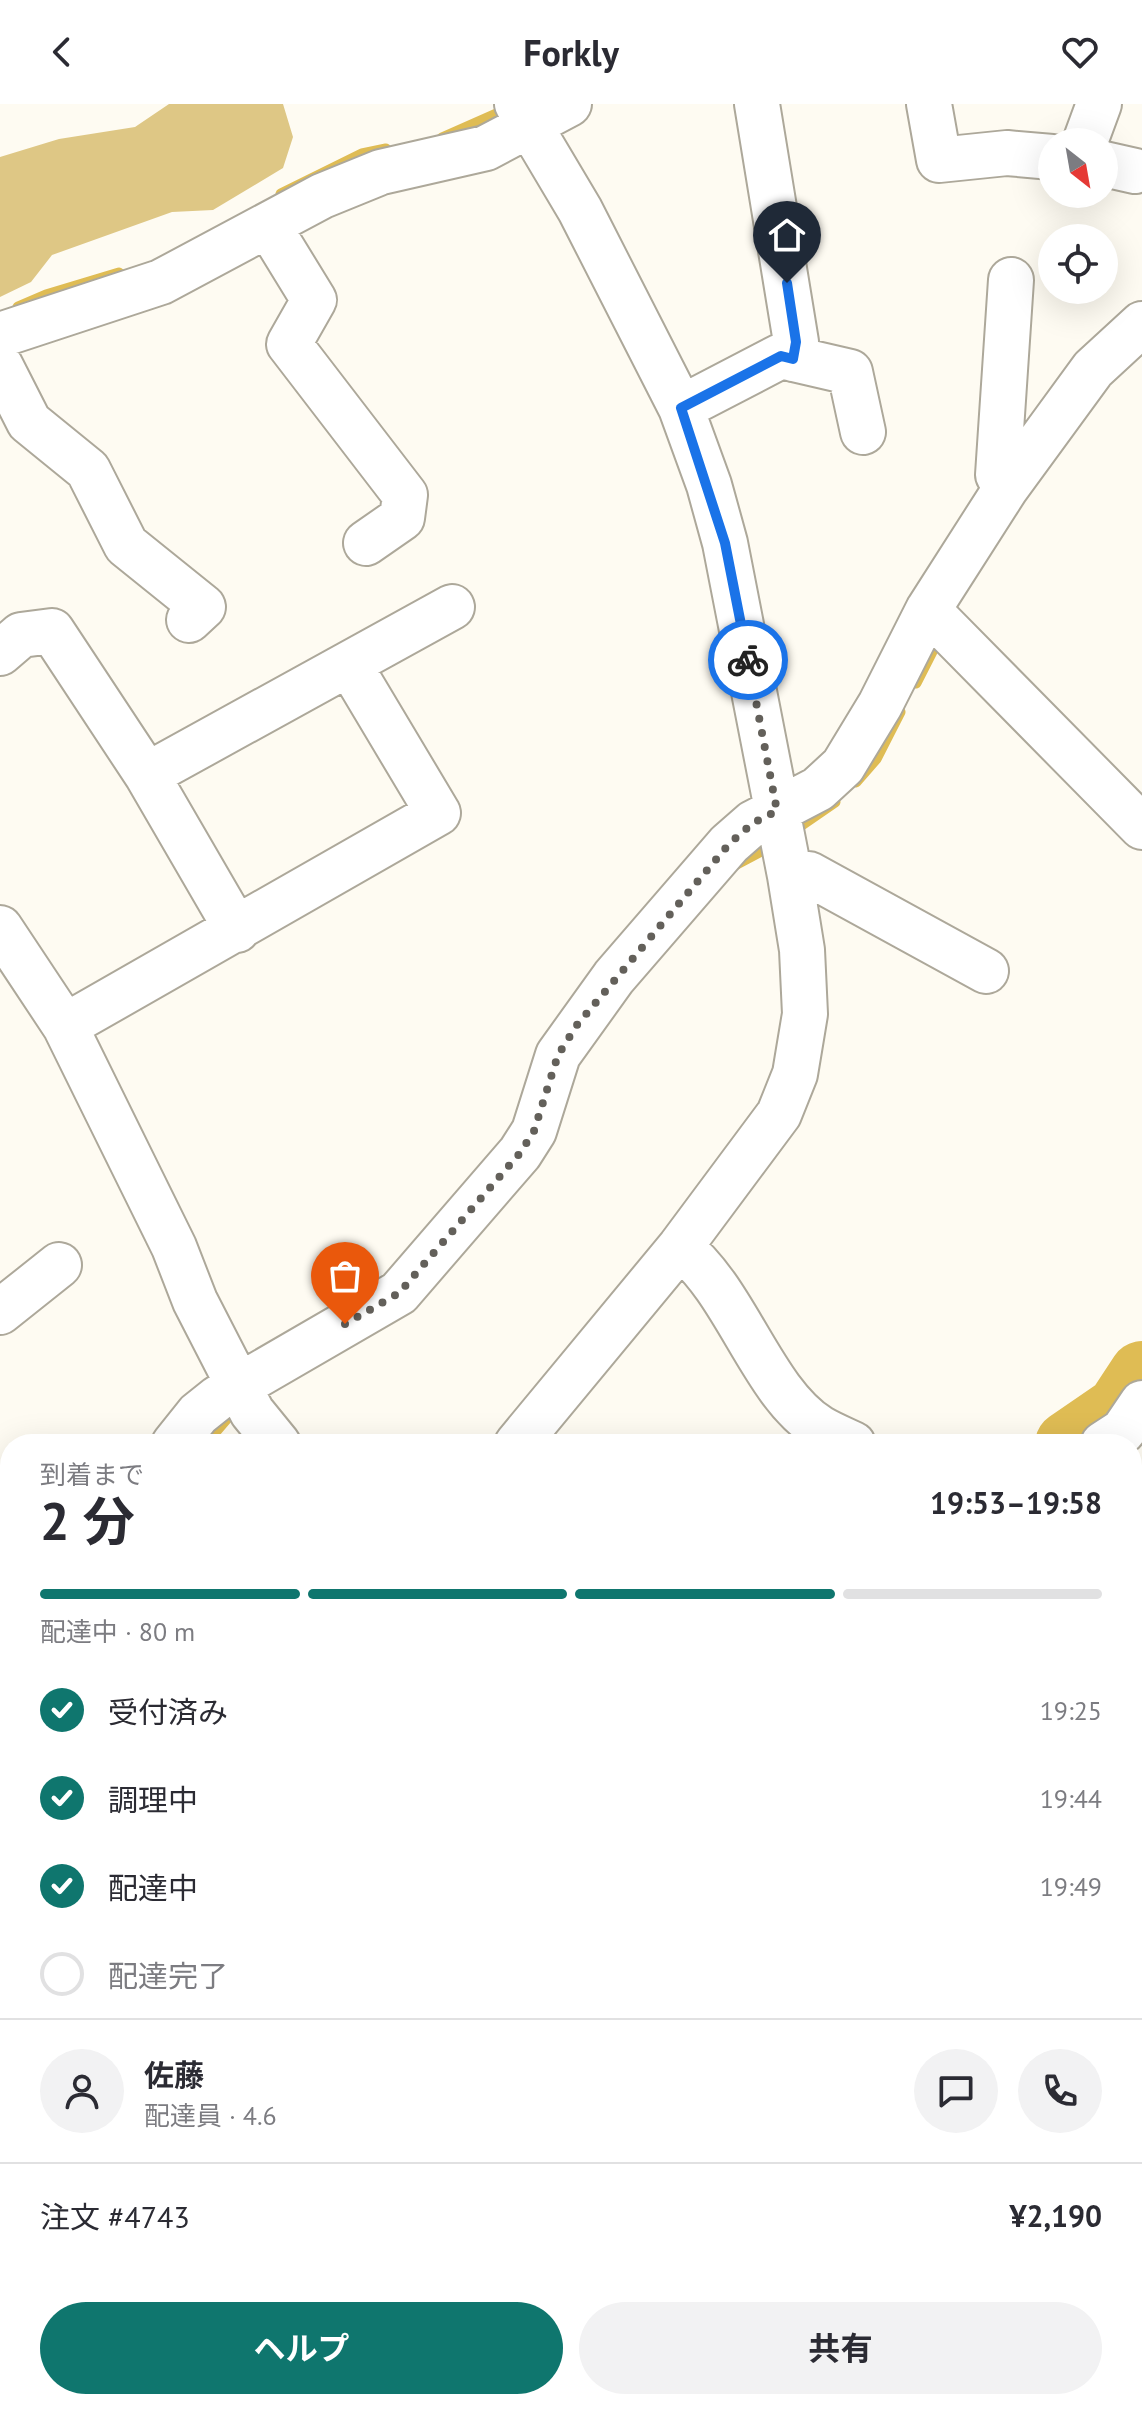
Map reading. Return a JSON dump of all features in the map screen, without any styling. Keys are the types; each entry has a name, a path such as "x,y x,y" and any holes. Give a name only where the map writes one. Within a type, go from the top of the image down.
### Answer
{"street":[{"path":"0,335 161,282 322,196 381,172 486,148 523,114 569,104"},
{"path":"757,104 796,342 793,359"},
{"path":"929,104 939,160 1007,153 1038,156"},
{"path":"1090,128 1099,104"},
{"path":"523,114 580,210 681,408 725,543 790,876 802,950 805,1014 795,1074 779,1114 680,1247 525,1434"},
{"path":"268,225 314,300 289,344 405,495 402,518 366,543"},
{"path":"1006,488 998,475 1011,280"},
{"path":"182,1434 198,1414 237,1384 399,1293 418,1273 527,1142 534,1131 558,1055 614,977 729,844 753,823 818,789 843,766 880,705 928,610 1006,488 1093,369 1142,324"},
{"path":"681,408 781,356 850,372 863,432"},
{"path":"0,365 29,422 88,470 126,545 203,607 189,620"},
{"path":"147,775 452,607"},
{"path":"928,610 1142,827"},
{"path":"0,653 21,635 52,631 147,775 237,930"},
{"path":"65,1026 438,813 349,664"},
{"path":"790,876 809,874 986,971"},
{"path":"0,928 65,1026 237,1384 252,1412 270,1434"},
{"path":"680,1247 732,1309 778,1386 818,1427 832,1434"},
{"path":"0,1312 59,1265"},
{"path":"1118,1434 1142,1403"}],"shaded area":[{"path":"169,104 283,104 293,137 283,168 213,210 172,212 52,255 31,282 0,297 0,157 59,139 135,127"}],"waterway":[{"path":"442,138 510,108"},
{"path":"281,194 362,154 386,149"},
{"path":"18,307 46,295 119,273"},
{"path":"916,683 941,634"},
{"path":"856,782 876,759 900,712"},
{"path":"790,833 835,802"},
{"path":"735,865 776,843"},
{"path":"1083,1434 1119,1409 1142,1374"},
{"path":"214,1434 235,1409"}],"way so far":[{"path":"345,1324 399,1293 500,1177 534,1131 558,1055 577,1025 614,977 729,844 753,823 777,811 748,660"}],"route":[{"path":"748,660 725,543 709,485 681,408 781,356 793,359 796,342 787,283"}]}
